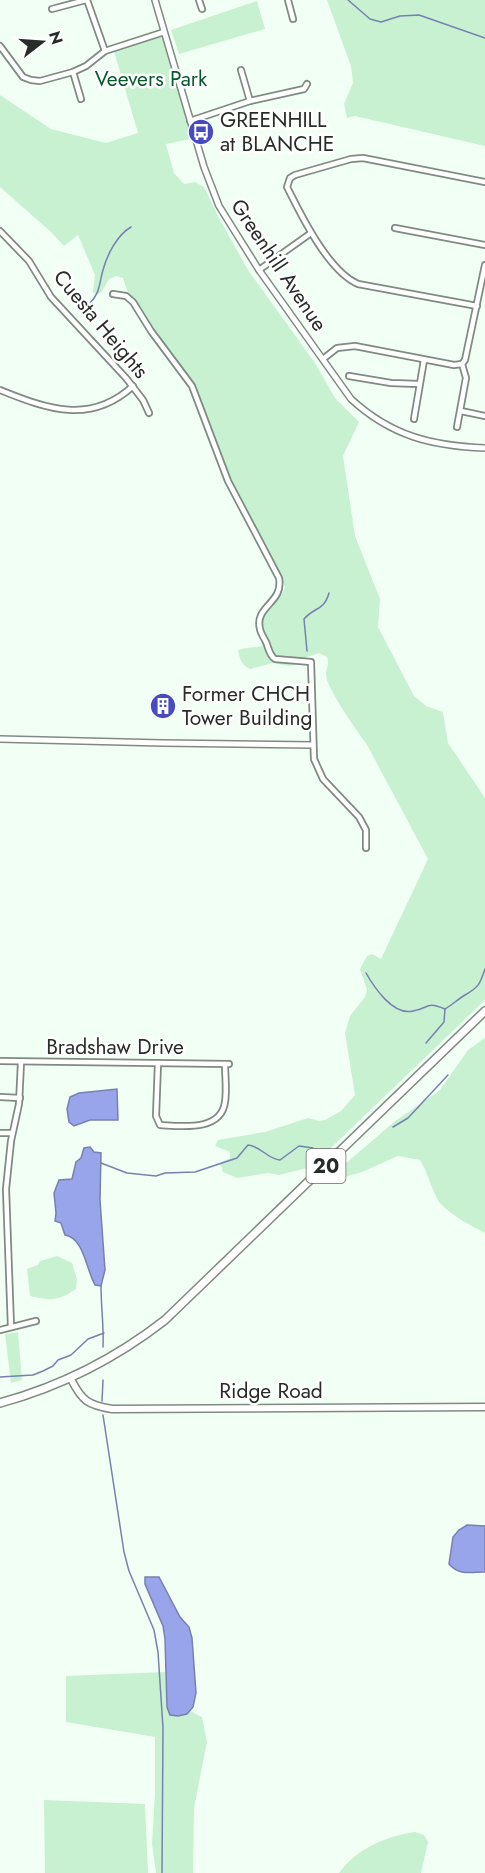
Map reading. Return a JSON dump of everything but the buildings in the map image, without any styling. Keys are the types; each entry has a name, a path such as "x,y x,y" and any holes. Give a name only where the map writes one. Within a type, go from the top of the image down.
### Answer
{"main road":[{"name":"20","path":"0,1403 71,1379 118,1354 172,1314 485,1011"},
{"name":"Ridge Road","path":"71,1379 83,1400 98,1407 112,1409 485,1407"}],"street":[{"path":"52,9 86,0 105,51"},
{"name":"Greenhill Avenue","path":"155,0 204,167 219,206 259,270 351,399 368,415 390,428 411,436 454,447 485,448"},
{"path":"199,0 202,9"},
{"path":"288,0 293,19"},
{"path":"0,46 23,77 40,81 86,66 105,51 164,32"},
{"path":"241,70 250,101"},
{"path":"72,72 81,99"},
{"path":"190,121 250,101 304,88 308,84"},
{"path":"477,306 353,282 342,274 311,233 287,187 290,178 295,175 351,159 363,158 485,182"},
{"path":"395,228 485,245"},
{"name":"Cuesta Heights","path":"0,231 29,261 51,297 133,386 149,413"},
{"path":"259,270 311,233"},
{"path":"322,359 337,348 355,346 456,366 462,364 465,360 485,265"},
{"path":"113,294 123,295 133,302 151,331 190,382 199,400 228,481 279,576 280,591 261,614 260,630 273,659 311,662 314,759 323,779 359,817 366,830 366,848"},
{"path":"414,420 424,360"},
{"path":"457,427 466,378 462,364"},
{"path":"349,376 391,383 419,384"},
{"path":"0,390 47,408 82,410 104,406 122,396 133,386"},
{"path":"461,411 485,416"},
{"path":"0,739 313,744"},
{"name":"Bradshaw Drive","path":"0,1061 21,1062 158,1063 227,1064 225,1102 218,1117 206,1124 160,1125 156,1116 158,1063"},
{"path":"11,1327 7,1171 20,1098 21,1062"},
{"path":"0,1098 20,1098"},
{"path":"0,1133 12,1133"},
{"path":"0,1239 7,1239"},
{"path":"0,1330 36,1321"}],"green space":[{"path":"327,0 485,0 485,146 355,116 347,118 344,104 353,83 351,66"},
{"path":"257,1 265,29 179,54 171,30"},
{"name":"Veevers Park","path":"165,31 196,138 166,144 174,173 184,184 195,182 204,187 248,270 315,363 335,398 359,422 343,456 355,536 380,599 378,627 414,696 426,706 443,712 448,743 485,798 485,1000 311,1167 279,1175 268,1173 237,1178 223,1172 220,1163 230,1158 230,1152 215,1146 218,1140 265,1132 308,1118 325,1120 341,1111 355,1095 345,1033 350,1016 365,997 367,990 360,969 367,956 372,954 381,959 428,859 366,743 350,721 328,682 327,657 319,653 294,665 273,663 250,669 241,661 238,650 262,646 264,616 285,588 279,572 221,462 189,385 142,319 123,278 116,276 109,279 101,293 93,292 95,275 78,235 64,246 0,187 0,95 51,129 106,143 138,133 113,48"},
{"path":"485,1038 485,1233 441,1204 420,1160 398,1156 342,1178 344,1165 394,1122 440,1090 468,1050"},
{"path":"57,1256 72,1263 77,1279 76,1289 54,1299 30,1296 27,1269 38,1265 40,1261"},
{"path":"18,1332 22,1380 11,1383 5,1334"},
{"path":"165,1672 167,1707 178,1716 190,1711 202,1717 207,1742 194,1808 193,1873 156,1873 152,1844 155,1737 66,1722 66,1676"},
{"path":"44,1800 145,1804 148,1873 45,1873"},
{"path":"415,1832 424,1835 428,1842 421,1873 339,1873 354,1857 372,1845"}],"water":[{"path":"117,1089 118,1120 90,1120 74,1126 69,1122 67,1109 70,1097 79,1093"},
{"path":"90,1147 94,1152 101,1153 100,1200 105,1270 101,1286 95,1285 84,1255 76,1242 65,1235 61,1223 55,1221 54,1193 59,1180 72,1179 76,1162 81,1158 84,1148"},
{"path":"467,1525 485,1526 485,1572 461,1572 449,1564 453,1537"},
{"path":"145,1577 159,1577 180,1617 189,1627 192,1638 196,1693 193,1707 187,1714 170,1715 167,1707 163,1626 145,1584"}],"waterway":[{"path":"348,0 370,19 381,22 400,16 419,15 485,38"},
{"path":"89,304 97,293 110,252 121,235 131,227"},
{"path":"307,651 304,619 322,606 329,593"},
{"path":"426,1043 444,1022 445,1009 476,987 485,969"},
{"path":"366,973 385,999 398,1009 413,1011 431,1005 445,1009"},
{"path":"393,1127 408,1118 448,1075"},
{"path":"101,1163 127,1173 156,1176 165,1173 195,1172 237,1158 248,1145 280,1160 299,1146 313,1148"},
{"path":"101,1286 103,1347"},
{"path":"0,1377 33,1375 43,1371 53,1366 58,1360 71,1355 88,1339 104,1333"},
{"path":"102,1401 103,1380"},
{"path":"103,1415 124,1552 129,1571 154,1630 158,1652 163,1728 162,1873"}],"place":[{"name":"GREENHILL at BLANCHE","path":"201,132"},
{"name":"Former CHCH Tower Building","path":"163,706"}]}
